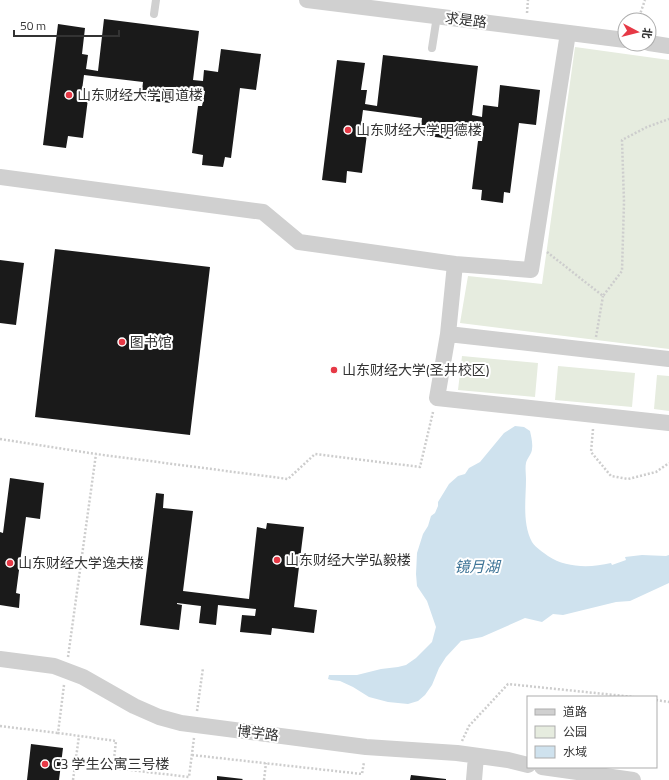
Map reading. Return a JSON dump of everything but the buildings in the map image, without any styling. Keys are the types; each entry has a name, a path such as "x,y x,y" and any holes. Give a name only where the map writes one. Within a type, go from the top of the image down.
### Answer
{"street":[{"name":"求是路","path":"307,0 617,39"},
{"path":"0,177 263,212 299,242 455,264 531,270 568,33"},
{"path":"657,44 669,46"},
{"path":"455,264 448,334 437,398 669,423"},
{"path":"448,334 669,359"},
{"name":"博学路","path":"0,659 54,666 66,670 83,677 134,706 159,717 181,723 366,747 457,753 508,760 527,765"},
{"path":"474,780 476,756"},
{"path":"549,768 633,780"}],"lane":[{"path":"154,14 156,0"},
{"path":"432,48 437,16"}],"path":[{"path":"641,12 645,0"},
{"path":"594,351 603,296 622,271 624,202 622,140 648,127 669,119"},
{"path":"535,242 603,296"},
{"path":"0,439 96,454 288,479 314,454 420,467 437,398"},
{"path":"595,415 591,452 611,476 628,479 656,472 669,463"},
{"path":"58,733 96,454"},
{"path":"0,726 116,741 113,768 189,777 203,668"},
{"path":"457,753 469,726 508,684 624,696"},
{"path":"657,700 669,702"},
{"path":"73,780 79,736"},
{"path":"192,755 362,774"},
{"path":"264,780 266,763"}],"green space":[{"path":"575,47 669,60 669,349 460,323 468,276 542,284"},
{"path":"462,356 538,363 535,397 458,390"},
{"path":"558,366 635,373 632,407 555,400"},
{"path":"657,375 669,376 669,411 654,409"}],"water":[{"name":"镜月湖","path":"515,426 524,427 530,431 532,440 532,451 526,465 525,511 529,535 535,546 555,560 578,566 595,566 611,563 612,565 626,560 625,557 642,555 669,555 669,583 630,601 616,602 563,615 553,614 542,622 525,618 482,637 461,641 446,657 439,668 432,685 425,695 418,701 408,704 388,702 369,697 340,681 328,679 329,675 357,675 406,665 416,658 432,642 436,627 427,601 417,586 416,574 417,553 423,534 428,526 431,516 435,513 438,502 449,484 458,476 465,474 469,468 480,462 504,433"}],"place":[{"name":"山东财经大学闻道楼","path":"69,95"},
{"name":"山东财经大学明德楼","path":"348,130"},
{"name":"图书馆","path":"122,342"},
{"name":"山东财经大学(圣井校区)","path":"334,370"},
{"name":"山东财经大学弘毅楼","path":"277,560"},
{"name":"山东财经大学逸夫楼","path":"10,563"},
{"name":"C3 学生公寓三号楼","path":"45,764"}]}
